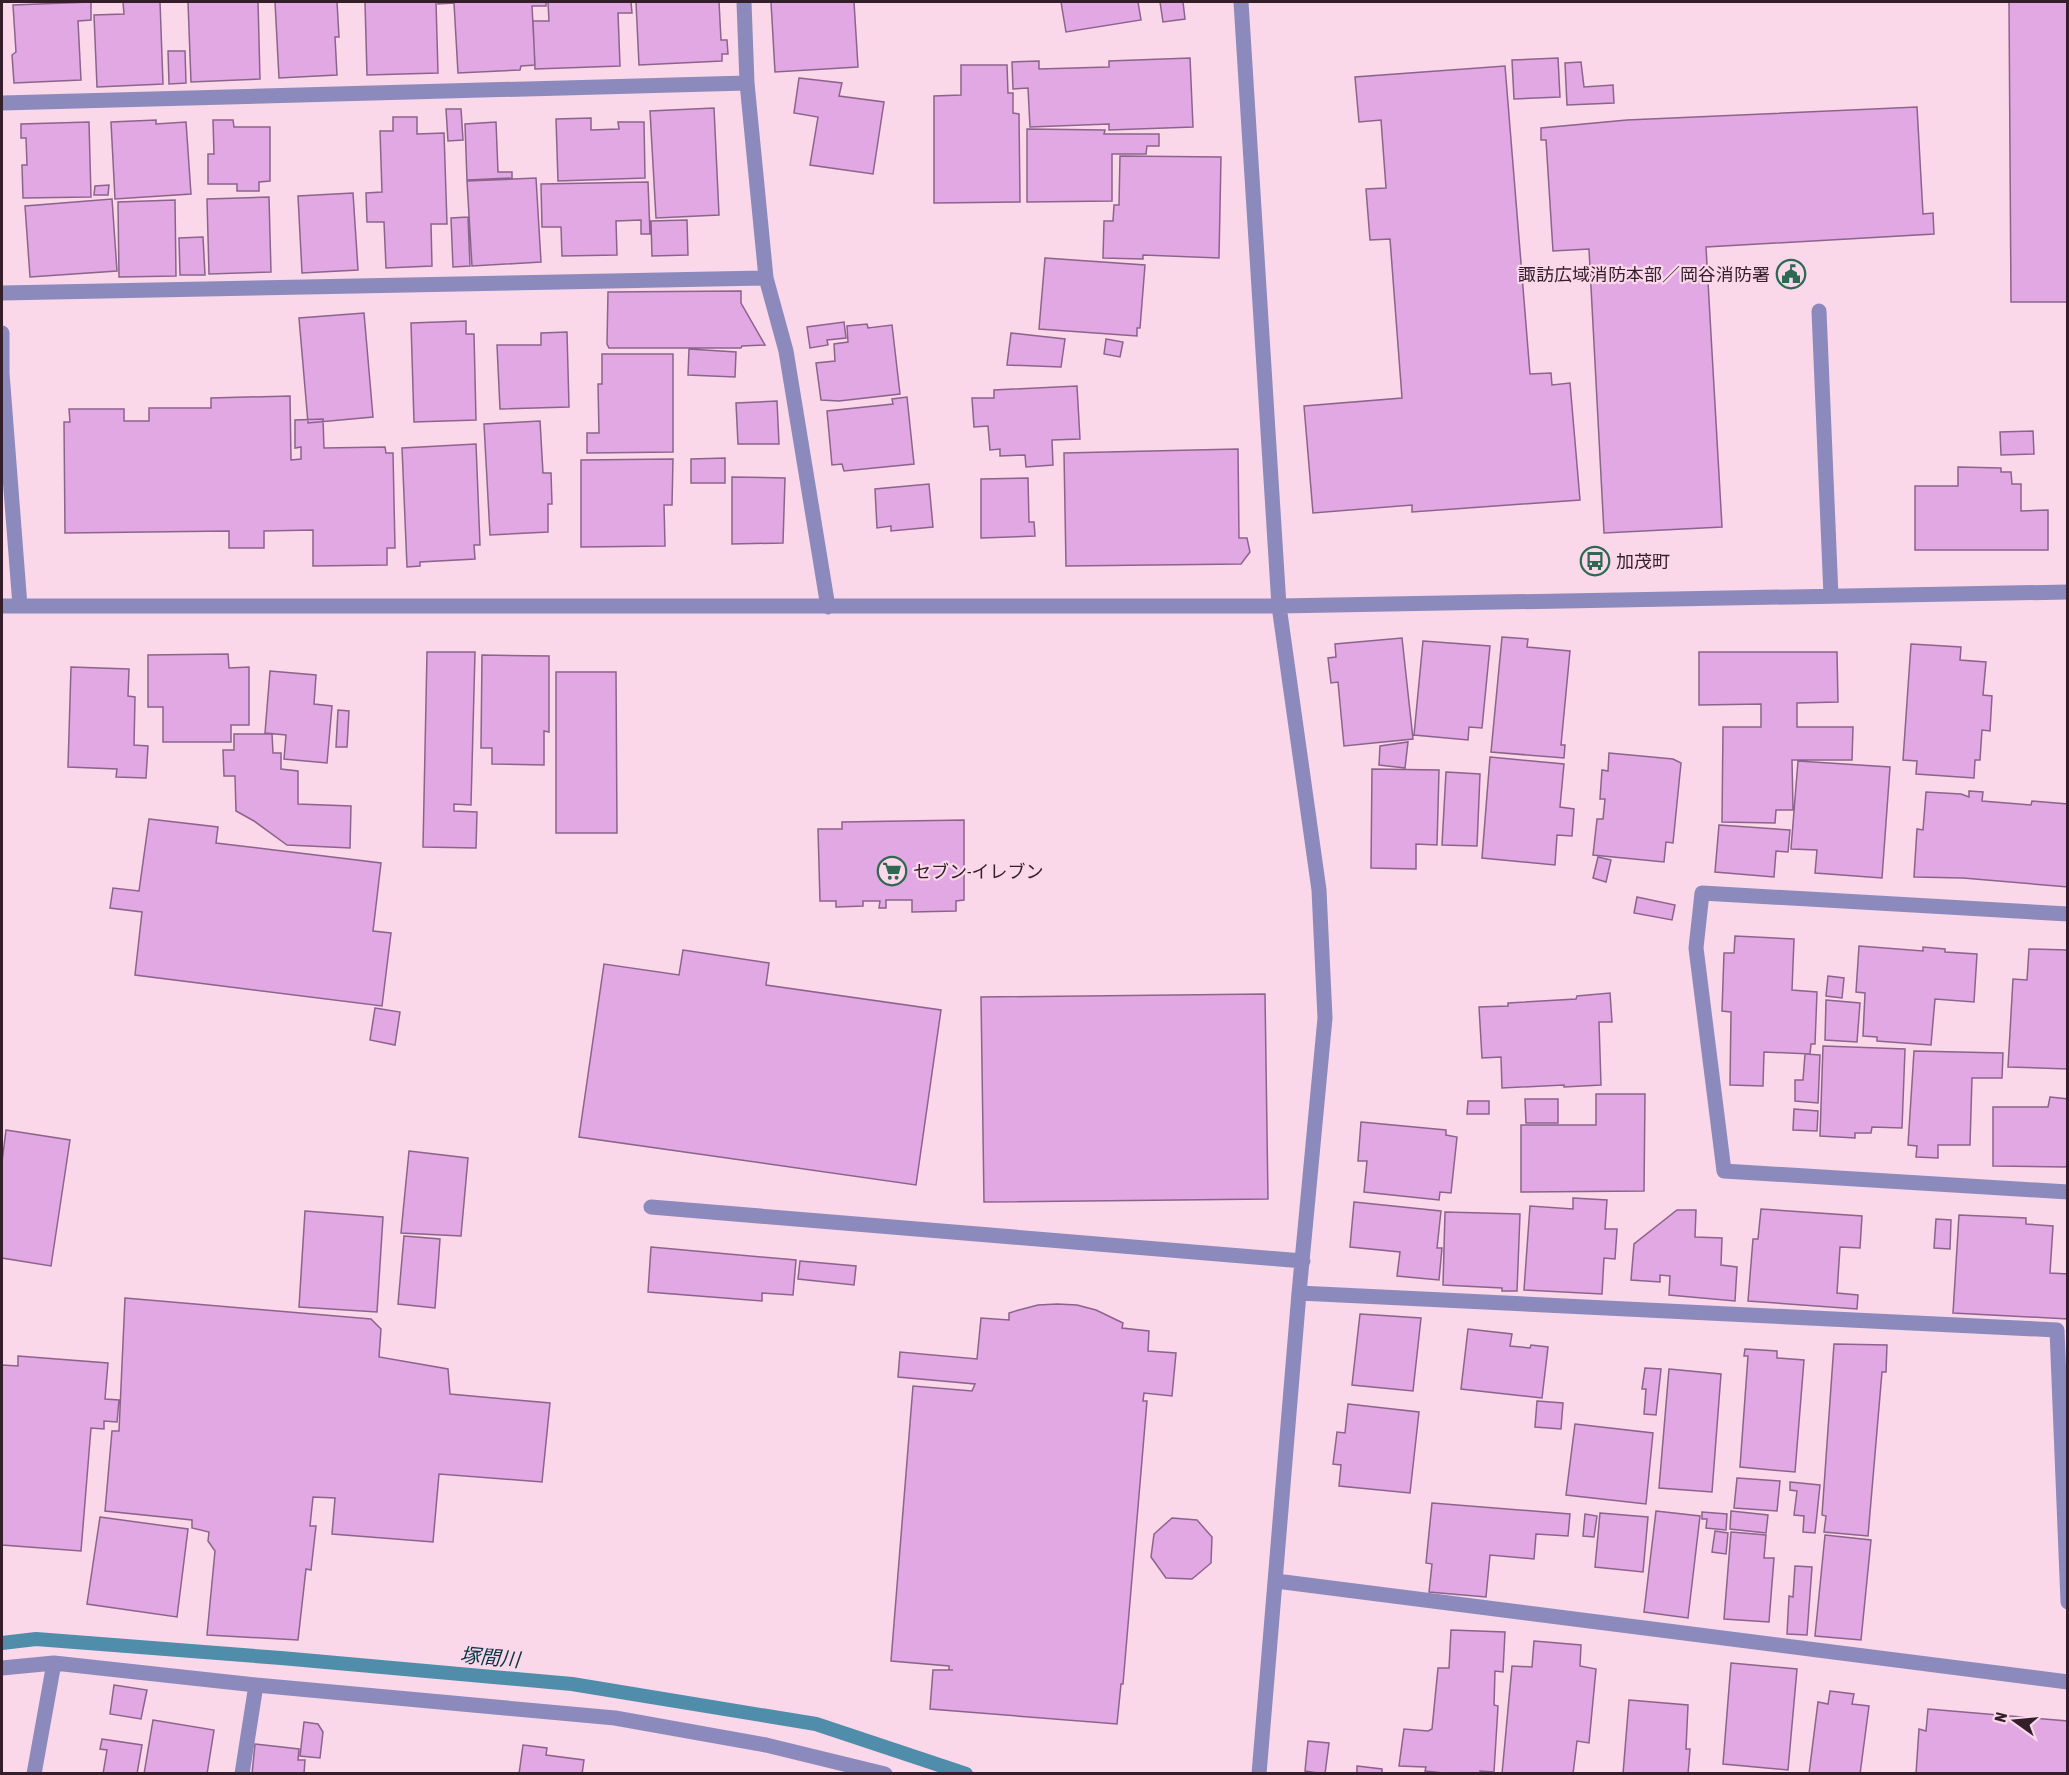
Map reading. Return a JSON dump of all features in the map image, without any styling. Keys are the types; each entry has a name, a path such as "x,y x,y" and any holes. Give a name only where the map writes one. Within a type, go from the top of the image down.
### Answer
{"street":[{"path":"744,2 747,82 766,278 786,351 828,607"},
{"path":"1240,2 1279,606 1319,890 1325,1018 1299,1293 1260,1773"},
{"path":"2,103 747,82"},
{"path":"2,293 766,278"},
{"path":"1819,311 1831,596"},
{"path":"2,333 2,373 20,606"},
{"path":"2,606 1279,606 2067,592"},
{"path":"2067,914 1702,893 1696,948 1724,1171 2067,1192"},
{"path":"651,1207 1303,1261"},
{"path":"1299,1293 2057,1330 2067,1602"},
{"path":"1276,1581 2067,1682"},
{"path":"2,1668 54,1663 256,1685 615,1718 766,1745 885,1773"},
{"path":"34,1773 54,1663"},
{"path":"242,1773 256,1685"}],"building":[{"path":"91,2 91,20 78,21 81,80 14,83 12,55 16,52 13,5"},
{"path":"123,2 160,2 163,84 97,87 94,15 124,14"},
{"path":"188,2 258,2 260,79 191,82"},
{"path":"275,2 337,2 339,37 335,37 337,75 279,78"},
{"path":"365,2 436,2 438,73 367,75"},
{"path":"438,2 546,2 546,6 532,6 535,65 521,66 520,70 458,73 454,3 438,4"},
{"path":"548,2 631,2 632,13 618,13 620,66 535,69 533,21 549,21"},
{"path":"636,2 719,2 721,40 727,40 728,54 722,54 722,61 639,65"},
{"path":"771,2 854,2 858,67 775,72"},
{"path":"1061,2 1138,2 1141,20 1066,32"},
{"path":"1160,2 1183,2 1185,19 1163,22"},
{"path":"2009,2 2068,2 2068,302 2011,302"},
{"path":"168,51 185,51 186,83 169,84"},
{"path":"1190,58 1193,127 1109,130 1109,124 1030,127 1028,88 1013,89 1012,62 1039,61 1039,69 1109,67 1109,61"},
{"path":"1558,58 1560,97 1514,99 1512,60"},
{"path":"1581,62 1584,87 1613,85 1614,103 1567,105 1565,63"},
{"path":"961,65 1007,65 1008,93 1013,93 1013,113 1019,114 1020,202 934,203 934,96 961,95"},
{"path":"1505,66 1530,374 1551,373 1552,385 1570,383 1580,500 1412,512 1412,505 1313,513 1304,406 1402,398 1390,239 1370,240 1366,189 1386,188 1381,120 1359,122 1355,77"},
{"path":"799,78 842,83 839,96 884,102 873,174 810,165 818,117 794,113"},
{"path":"1917,107 1923,214 1933,213 1934,234 1706,247 1722,527 1604,533 1589,249 1553,251 1546,140 1541,140 1541,128 1627,120"},
{"path":"714,108 719,215 656,218 650,111"},
{"path":"446,109 461,109 463,140 448,141"},
{"path":"393,117 417,117 417,134 444,133 447,224 431,224 432,266 386,268 384,222 367,222 366,193 382,192 380,131 393,131"},
{"path":"591,118 591,130 619,129 618,122 644,122 645,178 558,181 556,119"},
{"path":"156,120 156,124 186,122 191,194 115,199 111,122"},
{"path":"213,120 233,120 234,127 270,127 270,181 259,182 259,191 237,191 237,184 208,184 208,154 214,154"},
{"path":"89,122 91,197 23,198 22,165 27,165 26,138 21,138 21,124"},
{"path":"496,122 498,172 512,172 512,178 467,180 465,124"},
{"path":"1027,129 1105,130 1104,134 1159,134 1159,146 1147,146 1146,154 1112,154 1112,201 1027,202"},
{"path":"1120,156 1221,157 1219,258 1143,255 1143,259 1103,258 1104,221 1113,221 1114,205 1119,205"},
{"path":"536,178 541,262 472,266 467,181"},
{"path":"648,182 650,234 641,234 641,220 616,221 617,255 562,256 561,227 542,227 541,184"},
{"path":"109,185 108,195 94,195 95,186"},
{"path":"353,193 358,270 302,273 298,196"},
{"path":"269,197 271,272 209,274 207,199"},
{"path":"112,199 117,271 30,277 25,206"},
{"path":"175,200 176,276 119,277 118,202"},
{"path":"468,217 470,266 453,267 451,218"},
{"path":"687,220 688,255 652,256 651,221"},
{"path":"203,237 205,275 180,275 179,238"},
{"path":"1045,258 1145,265 1140,328 1137,328 1137,336 1039,329"},
{"path":"741,291 741,303 765,345 742,346 741,348 609,348 607,344 608,292"},
{"path":"364,313 373,417 308,423 299,318"},
{"path":"466,321 466,334 474,334 476,420 414,422 411,323"},
{"path":"844,322 846,338 827,340 828,345 810,348 807,327"},
{"path":"867,324 868,328 892,325 900,394 839,401 821,400 816,363 835,361 834,344 848,342 847,326"},
{"path":"567,332 569,407 500,409 497,345 541,345 541,333"},
{"path":"1011,333 1065,339 1061,367 1007,365"},
{"path":"1106,339 1123,342 1120,357 1104,354"},
{"path":"689,349 736,352 735,377 688,375"},
{"path":"602,354 673,354 673,452 587,453 587,433 599,433 598,384 602,384"},
{"path":"1077,386 1080,439 1052,440 1053,465 1026,467 1025,455 1000,456 1000,449 990,450 988,426 974,427 972,398 994,398 994,390"},
{"path":"290,396 291,460 301,459 301,447 295,448 295,420 323,419 324,448 385,447 386,453 393,453 395,548 387,548 387,565 313,566 313,530 264,531 264,548 229,548 229,531 65,533 64,422 70,422 69,409 124,409 124,421 149,421 149,408 211,408 211,398"},
{"path":"907,397 914,464 844,471 842,464 832,465 827,411 893,404 892,399"},
{"path":"777,401 779,444 738,444 736,403"},
{"path":"540,421 543,473 551,473 552,504 548,504 548,532 490,535 484,424"},
{"path":"2033,431 2034,454 2001,455 2000,432"},
{"path":"476,444 480,545 474,545 475,559 420,562 420,566 407,567 402,448"},
{"path":"1238,449 1239,538 1247,538 1250,552 1241,564 1066,566 1064,453"},
{"path":"725,458 725,483 691,483 691,459"},
{"path":"673,459 672,505 664,505 665,546 581,547 581,460"},
{"path":"1958,467 2001,468 2001,472 2011,472 2012,484 2021,484 2021,511 2048,510 2048,550 1915,550 1915,486 1958,486"},
{"path":"732,477 785,478 783,543 732,544"},
{"path":"1028,478 1029,522 1034,522 1035,536 981,538 981,479"},
{"path":"929,484 933,527 891,531 891,526 877,528 875,489"},
{"path":"1502,637 1528,639 1527,647 1570,651 1561,745 1565,745 1564,758 1491,752"},
{"path":"1402,638 1413,739 1344,746 1338,682 1331,683 1328,658 1336,657 1335,644"},
{"path":"1423,641 1490,646 1482,728 1469,727 1468,740 1414,735"},
{"path":"1911,644 1961,647 1960,660 1986,662 1983,695 1992,696 1990,731 1982,730 1980,760 1975,760 1974,778 1916,774 1917,761 1903,760"},
{"path":"427,652 475,652 471,805 454,804 454,811 477,812 476,848 423,847"},
{"path":"1699,652 1837,652 1838,702 1797,703 1797,727 1853,727 1852,760 1792,760 1793,810 1776,810 1775,823 1722,822 1723,727 1761,727 1761,704 1699,705"},
{"path":"228,654 229,668 249,667 249,725 231,725 231,742 163,742 163,707 148,707 148,655"},
{"path":"482,655 549,656 549,732 544,731 544,765 492,764 492,748 481,748"},
{"path":"71,667 129,669 128,696 135,697 134,745 148,746 146,778 116,777 117,769 68,767"},
{"path":"270,671 316,675 314,704 332,706 327,763 284,759 286,735 265,733"},
{"path":"556,672 616,672 617,833 556,833"},
{"path":"338,710 349,711 347,747 336,747"},
{"path":"234,734 272,734 273,753 281,753 281,769 298,771 298,804 351,806 350,848 287,845 236,811 235,776 224,776 223,750 234,750"},
{"path":"1408,742 1405,768 1379,765 1380,746"},
{"path":"1609,753 1673,759 1681,763 1673,843 1666,842 1664,862 1593,855 1597,819 1603,819 1605,799 1600,799 1602,770 1608,771"},
{"path":"1490,757 1564,764 1560,807 1574,809 1572,836 1557,835 1555,865 1482,858"},
{"path":"1798,761 1890,767 1882,878 1815,873 1817,850 1791,849"},
{"path":"1372,769 1439,770 1437,845 1416,844 1416,869 1371,868"},
{"path":"1446,772 1480,774 1477,846 1442,845"},
{"path":"1969,791 1983,792 1982,801 2031,805 2032,801 2068,804 2068,887 1963,878 1914,877 1917,829 1923,830 1926,792 1961,794 1969,797"},
{"path":"149,819 218,827 216,843 381,863 373,931 391,933 382,1006 135,975 142,912 110,908 113,888 139,891"},
{"name":"セブン-イレブン","path":"964,820 964,900 956,901 956,911 912,912 912,900 886,900 886,908 879,908 880,901 863,901 863,906 836,907 836,901 820,901 818,829 842,829 842,822"},
{"path":"1719,825 1790,830 1788,852 1776,851 1774,877 1715,872"},
{"path":"1598,857 1611,860 1606,882 1593,878"},
{"path":"1637,897 1675,905 1672,920 1634,913"},
{"path":"1735,936 1794,939 1792,990 1817,992 1815,1044 1811,1044 1810,1054 1764,1052 1763,1086 1730,1085 1731,1012 1722,1011 1724,953 1734,953"},
{"path":"1859,946 1923,951 1923,947 1945,949 1945,952 1977,954 1974,1002 1935,999 1931,1045 1877,1041 1877,1037 1863,1036 1865,993 1856,992"},
{"path":"2029,949 2068,950 2068,1069 2008,1067 2013,979 2027,980"},
{"path":"683,950 769,963 766,985 941,1010 916,1185 579,1137 604,964 679,975"},
{"path":"1828,976 1844,978 1842,998 1826,996"},
{"path":"1610,993 1612,1022 1599,1022 1601,1085 1502,1088 1501,1057 1482,1058 1479,1007 1576,999 1577,996"},
{"path":"1265,994 1268,1199 984,1202 981,997"},
{"path":"1826,1000 1860,1003 1857,1042 1825,1040"},
{"path":"375,1008 400,1012 395,1045 370,1040"},
{"path":"1823,1046 1905,1049 1902,1128 1872,1127 1871,1133 1855,1133 1855,1138 1820,1136"},
{"path":"1914,1051 2003,1053 2002,1078 1972,1078 1970,1145 1938,1145 1938,1158 1916,1157 1917,1146 1908,1145"},
{"path":"1805,1054 1820,1055 1818,1103 1795,1101 1795,1080 1803,1080"},
{"path":"1596,1094 1645,1094 1644,1191 1521,1192 1521,1125 1596,1125"},
{"path":"2050,1097 2068,1099 2068,1165 2065,1167 1993,1166 1993,1107 2048,1107"},
{"path":"1525,1099 1558,1099 1558,1123 1526,1123"},
{"path":"1468,1101 1489,1101 1489,1114 1467,1114"},
{"path":"1794,1109 1818,1111 1817,1131 1793,1130"},
{"path":"1361,1122 1446,1130 1446,1135 1457,1137 1451,1193 1440,1192 1439,1200 1364,1192 1367,1161 1358,1161"},
{"path":"6,1130 70,1140 51,1266 2,1258 2,1162"},
{"path":"409,1151 468,1158 461,1236 401,1233"},
{"path":"1573,1198 1607,1200 1605,1229 1617,1229 1615,1259 1604,1258 1602,1294 1524,1290 1530,1206 1573,1209"},
{"path":"1354,1202 1441,1211 1437,1248 1442,1248 1439,1280 1397,1276 1400,1252 1350,1247"},
{"path":"1761,1209 1862,1216 1860,1248 1840,1247 1837,1293 1858,1295 1857,1309 1748,1301 1753,1239 1758,1239"},
{"path":"1677,1210 1696,1210 1695,1237 1722,1238 1721,1265 1737,1267 1735,1301 1669,1295 1670,1276 1660,1275 1660,1282 1631,1280 1634,1244"},
{"path":"305,1211 383,1217 377,1312 299,1307"},
{"path":"1445,1212 1520,1214 1517,1291 1443,1285"},
{"path":"1959,1215 2026,1218 2026,1224 2053,1226 2050,1273 2068,1274 2068,1319 1953,1313"},
{"path":"1936,1219 1951,1220 1950,1249 1934,1248"},
{"path":"404,1236 440,1239 435,1308 398,1304"},
{"path":"651,1247 796,1260 793,1295 762,1293 762,1301 648,1292"},
{"path":"800,1261 856,1266 854,1285 798,1279"},
{"path":"125,1298 371,1319 381,1329 379,1357 448,1369 450,1394 550,1403 542,1482 439,1474 433,1542 332,1534 335,1498 313,1497 310,1526 316,1526 311,1570 306,1569 298,1640 207,1635 215,1551 208,1541 209,1532 192,1528 192,1520 105,1511 112,1431 119,1431"},
{"path":"1038,1305 1077,1305 1096,1310 1123,1323 1122,1328 1149,1331 1148,1351 1176,1353 1172,1396 1144,1393 1143,1401 1147,1401 1123,1684 1121,1684 1117,1724 930,1709 933,1670 949,1670 949,1666 891,1661 913,1386 972,1391 975,1384 898,1377 900,1352 977,1359 981,1318 1009,1320 1009,1313"},
{"path":"1360,1314 1421,1318 1413,1391 1352,1385"},
{"path":"1468,1329 1512,1334 1510,1346 1548,1347 1542,1398 1461,1389"},
{"path":"1834,1344 1887,1345 1886,1372 1882,1372 1868,1536 1824,1532 1826,1516 1822,1515"},
{"path":"1745,1349 1777,1351 1777,1358 1804,1360 1795,1472 1740,1467 1748,1356 1744,1356"},
{"path":"18,1356 108,1363 105,1399 119,1400 117,1422 104,1421 104,1429 91,1428 81,1551 2,1545 2,1365 18,1366"},
{"path":"1645,1368 1661,1369 1656,1415 1644,1414 1646,1389 1642,1389"},
{"path":"1669,1369 1721,1374 1712,1492 1659,1488"},
{"path":"1537,1401 1563,1403 1561,1429 1535,1427"},
{"path":"1348,1404 1419,1412 1410,1493 1339,1486 1341,1465 1333,1464 1337,1432 1345,1433"},
{"path":"1575,1424 1653,1433 1646,1504 1566,1495"},
{"path":"1737,1478 1780,1481 1777,1511 1734,1508"},
{"path":"1790,1482 1820,1485 1815,1533 1803,1532 1804,1516 1794,1515 1797,1491 1790,1490"},
{"path":"1432,1503 1570,1514 1568,1536 1536,1534 1534,1559 1490,1555 1486,1597 1429,1592 1432,1564 1426,1563"},
{"path":"1656,1511 1700,1516 1688,1618 1644,1612"},
{"path":"1731,1511 1768,1515 1766,1533 1730,1529"},
{"path":"1702,1512 1727,1514 1726,1530 1706,1528 1707,1519 1702,1519"},
{"path":"1600,1513 1648,1517 1643,1572 1595,1567"},
{"path":"1585,1514 1597,1516 1594,1537 1583,1536"},
{"path":"100,1517 188,1529 177,1617 87,1604"},
{"path":"1172,1518 1197,1520 1212,1537 1211,1563 1192,1579 1166,1578 1151,1557 1154,1534"},
{"path":"1715,1531 1728,1533 1726,1554 1712,1552"},
{"path":"1731,1532 1766,1535 1764,1558 1774,1558 1769,1622 1724,1619"},
{"path":"1825,1535 1871,1540 1861,1640 1815,1636"},
{"path":"1795,1566 1812,1567 1807,1635 1787,1634 1789,1596 1793,1597"},
{"path":"1451,1630 1505,1632 1503,1672 1495,1671 1494,1705 1498,1706 1494,1772 1453,1774 1425,1771 1426,1767 1399,1766 1404,1729 1428,1731 1432,1729 1438,1668 1449,1668"},
{"path":"1534,1641 1581,1645 1580,1666 1596,1669 1589,1743 1577,1741 1573,1774 1502,1774 1512,1666 1532,1667"},
{"path":"1731,1663 1797,1669 1788,1770 1723,1764"},
{"path":"114,1685 147,1690 141,1719 110,1714"},
{"path":"1830,1691 1854,1694 1852,1704 1869,1706 1860,1774 1809,1774 1818,1702 1828,1704"},
{"path":"1629,1700 1688,1705 1686,1749 1690,1749 1688,1774 1623,1774"},
{"path":"1928,1709 2068,1721 2068,1774 1916,1774 1919,1729 1926,1731"},
{"path":"153,1720 214,1730 207,1774 144,1774"},
{"path":"304,1722 318,1724 323,1732 320,1758 300,1756"},
{"path":"102,1739 142,1745 137,1774 103,1774 107,1750 100,1749"},
{"path":"1308,1741 1329,1743 1325,1774 1305,1771"},
{"path":"255,1744 299,1749 298,1760 305,1760 304,1774 252,1774"},
{"path":"523,1745 547,1748 546,1755 584,1760 582,1774 519,1774"},
{"path":"1357,1766 1382,1769 1382,1774 1357,1774"}],"waterway":[{"name":"塚間川","path":"2,1643 36,1639 572,1684 816,1724 966,1774"}],"place":[{"name":"諏訪広域消防本部／岡谷消防署","path":"1791,274"},
{"name":"加茂町","path":"1595,561"},
{"name":"セブン-イレブン","path":"892,871"}]}
